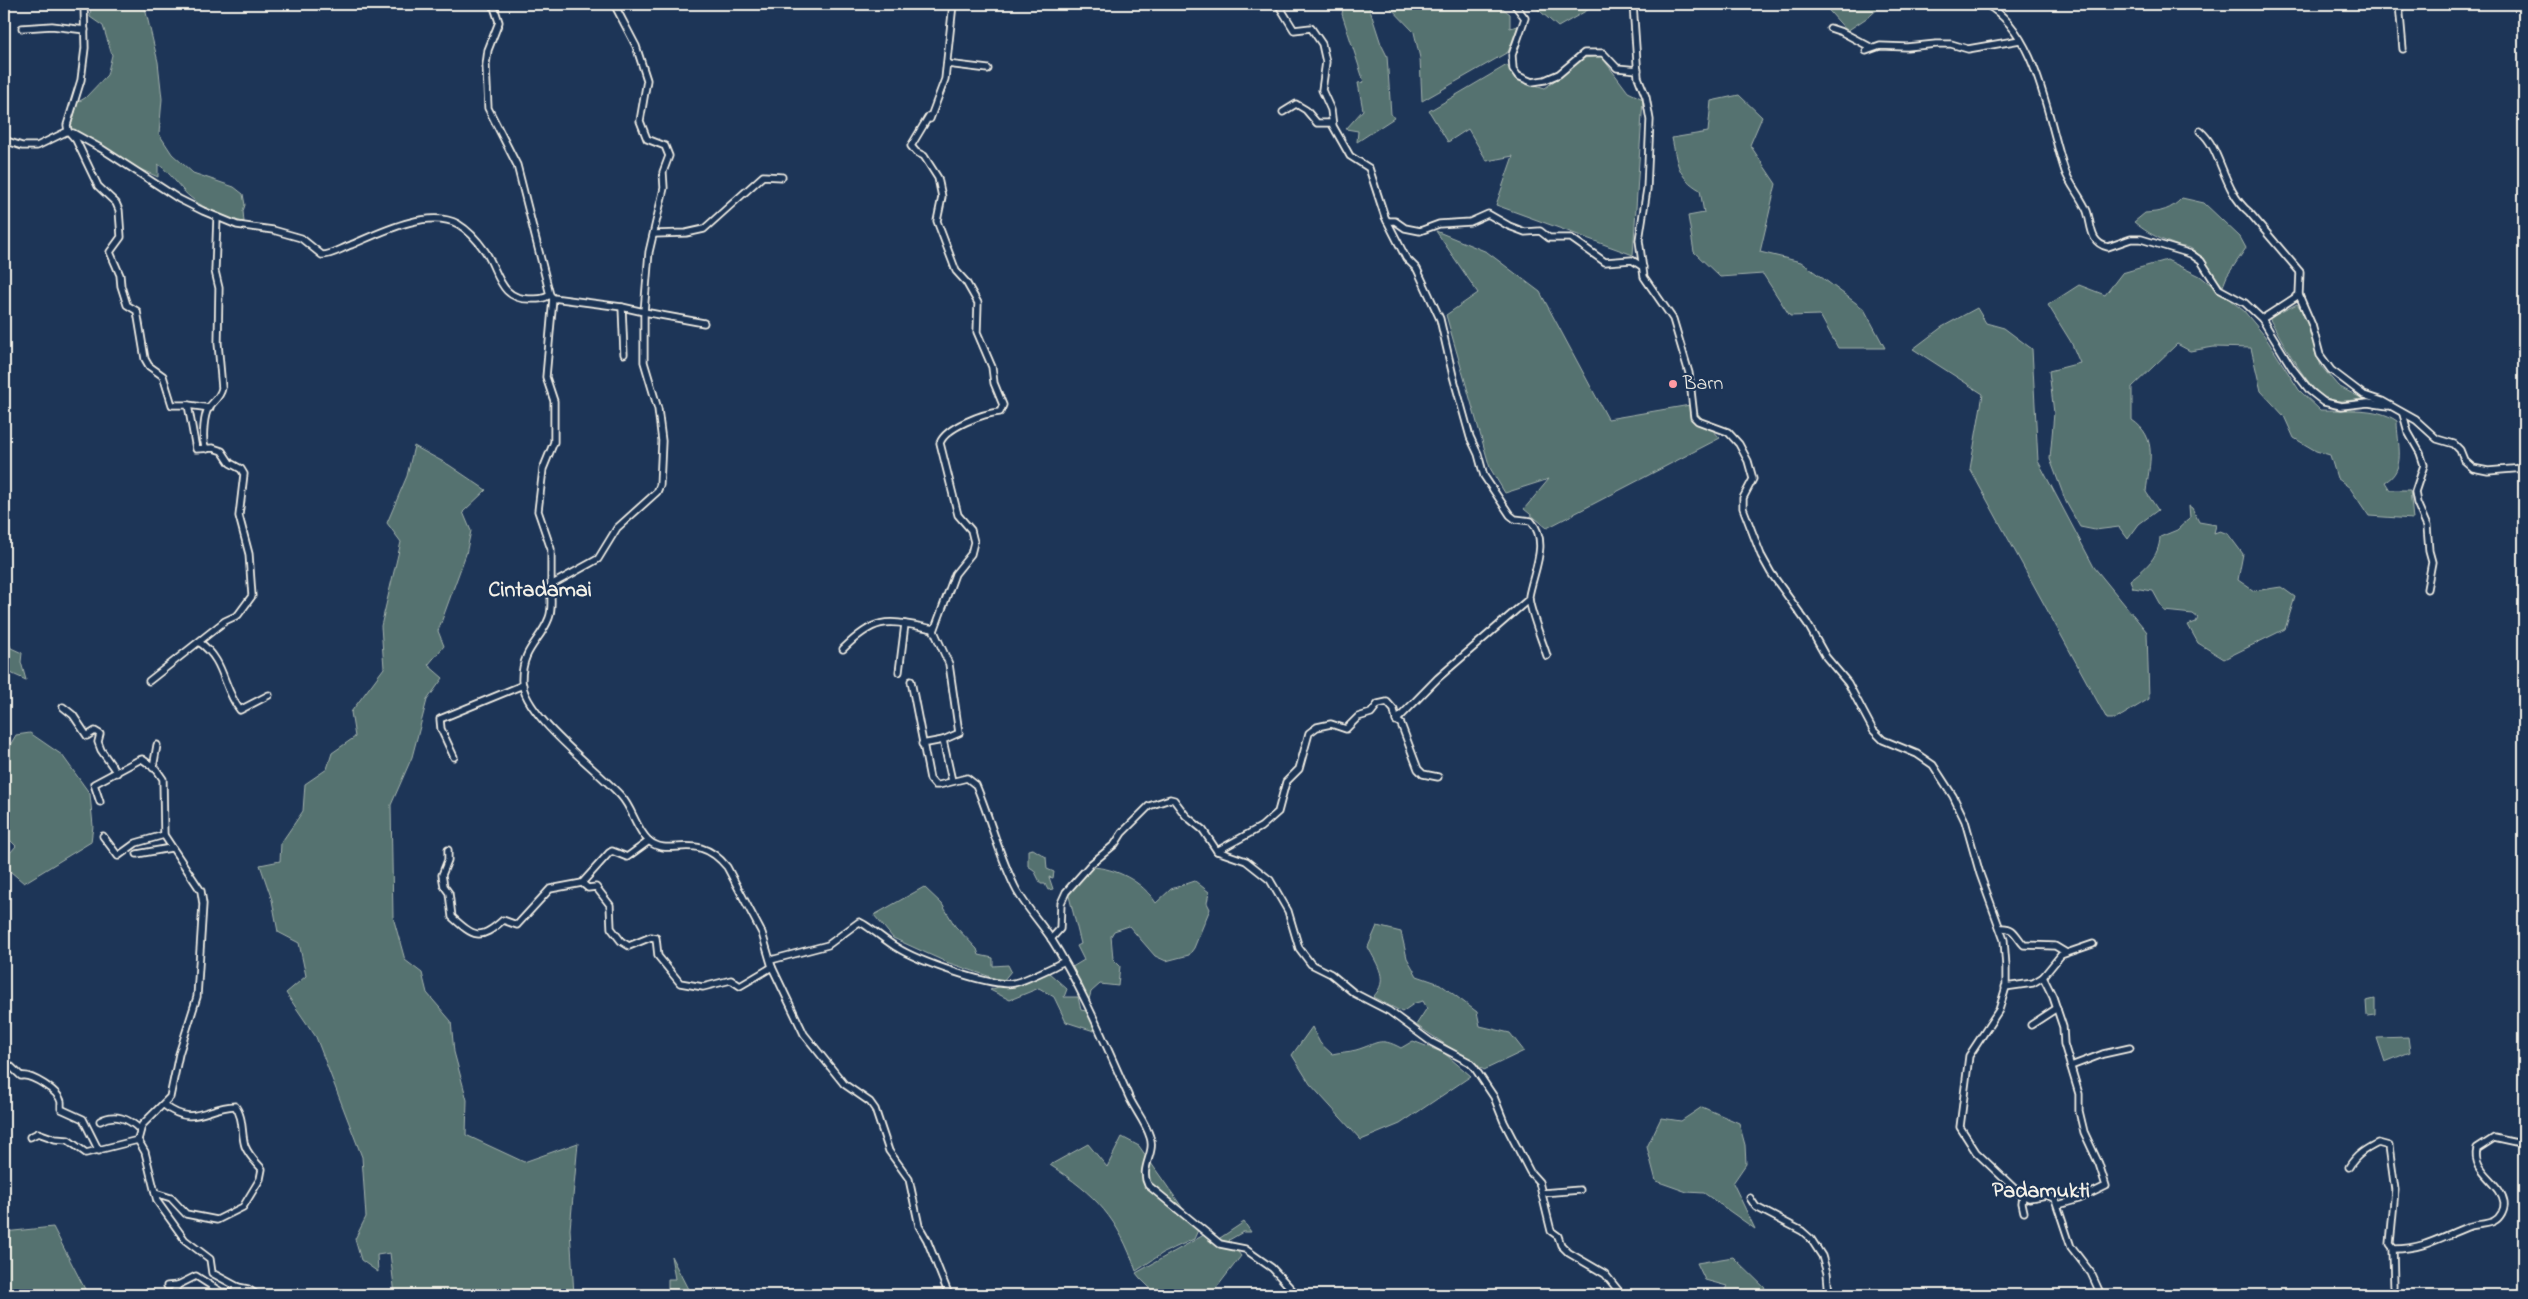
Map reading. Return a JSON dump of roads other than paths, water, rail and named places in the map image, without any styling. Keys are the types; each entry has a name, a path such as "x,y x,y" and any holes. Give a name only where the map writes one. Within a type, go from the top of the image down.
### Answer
{"street":[{"path":"84,4 85,48 80,80 67,125 69,132 98,186 114,201 119,210 121,237 110,252 120,276 127,305 137,311 145,358 150,367 163,376 172,406 188,405 210,408"},
{"path":"494,4 499,22 487,58 488,108 516,165 552,297 546,369 547,381 554,401 554,442 543,469 538,511 551,548 551,584 549,617 530,646 523,668 523,685 528,701 538,714 626,801 634,820 649,841 665,847 694,846 711,851 727,867 762,933 772,967 804,1034 844,1084 870,1102 875,1109 889,1150 909,1178 916,1220 949,1295"},
{"path":"551,584 598,559 617,528 657,492 660,485 662,441 658,409 644,362 644,312 648,252 654,234 664,187 663,172 669,156 663,144 648,139 641,125 640,118 647,80 636,46 614,4"},
{"path":"922,744 943,740 959,733 949,664 934,629 954,574 971,554 974,542 971,530 958,514 940,440 957,427 977,416 1000,411 1003,404 994,383 992,367 977,332 978,303 967,283 956,271 937,222 942,196 938,178 924,156 911,146 929,117 945,81 953,4"},
{"path":"1278,4 1294,30 1311,28 1322,44 1327,67 1322,90 1331,110 1332,123 1348,153 1369,168 1387,221 1406,258 1417,269 1442,324 1453,376 1484,476 1510,515 1517,519 1531,521 1538,533 1541,544 1529,599 1547,656"},
{"path":"1514,4 1525,18 1512,55 1513,70 1520,78 1536,82 1545,80 1562,72 1582,54 1600,52 1607,56 1616,68 1638,70"},
{"path":"1632,4 1638,70 1650,120 1647,189 1639,240 1646,282 1661,299 1672,319 1688,373 1694,417 1728,432 1739,444 1748,461 1753,479 1743,498 1743,508 1761,556 1807,623 1826,658 1848,683 1878,736 1917,754 1933,766 1942,778 1965,821 1980,874 2004,940 2005,987 1999,1010 1968,1056 1960,1127 1976,1152 2023,1196 2029,1198 2050,1195 2058,1205 2071,1246 2091,1274 2101,1295"},
{"path":"1985,4 2002,16 2020,40 2033,64 2048,105 2066,173 2085,208 2091,232 2097,241 2108,247 2131,239 2141,239 2190,254 2200,261 2219,289 2244,304 2262,319 2300,379 2310,391 2324,402 2342,406 2368,403 2388,406"},
{"path":"2399,4 2403,49"},
{"path":"22,28 52,26 85,30"},
{"path":"1830,28 1842,32 1869,50 1943,44 1968,49 2020,40"},
{"path":"947,64 988,69"},
{"path":"1282,112 1296,104 1306,110 1317,123 1332,123"},
{"path":"2200,131 2208,140 2225,180 2240,205 2297,267 2301,276 2300,295 2325,364 2342,380 2425,426 2436,439 2457,446 2464,460 2473,468 2488,471 2524,468"},
{"path":"4,140 22,146 37,146 69,132"},
{"path":"69,132 102,149 179,199 216,217 237,225 273,230 301,238 322,255 410,222 444,220 457,223 480,244 486,252 496,276 512,296 527,300 552,297 622,307 704,323"},
{"path":"654,234 682,233 704,229 750,190 760,178 769,175 782,176"},
{"path":"1387,221 1396,221 1405,228 1420,231 1439,224 1470,222 1488,214 1509,226 1525,232 1540,231 1548,238 1571,238 1605,262 1632,260 1643,266"},
{"path":"149,682 238,614 252,596 250,554 239,516 244,474 241,469 230,463 223,452 213,448 205,449 204,446 207,413 220,396 222,388 218,339 219,288 215,271 216,217"},
{"path":"2262,319 2300,295"},
{"path":"622,307 624,354"},
{"path":"188,405 194,447 198,450 213,448"},
{"path":"2403,414 2408,432 2420,453 2424,465 2415,492 2417,503 2427,526 2432,562 2427,589"},
{"path":"1396,721 1438,678 1529,599"},
{"path":"843,649 869,627 890,621 934,629"},
{"path":"899,672 904,624"},
{"path":"199,642 216,658 229,692 240,710 269,695"},
{"path":"912,681 922,744 932,782 939,785 967,778 976,785 1002,857 1016,889 1026,907 1051,940 1105,1039 1136,1112 1150,1137 1151,1143 1144,1175 1148,1185 1220,1244 1245,1249 1272,1268 1296,1295"},
{"path":"454,757 441,729 440,720 523,685"},
{"path":"1218,850 1261,827 1278,812 1286,782 1299,769 1307,736 1312,730 1330,724 1346,729 1358,717 1371,713 1378,704 1386,702 1393,709 1396,721 1401,724 1418,769 1423,774 1438,776"},
{"path":"63,707 73,715 87,736 95,731 100,734 98,742 101,750 117,773"},
{"path":"943,740 952,781"},
{"path":"153,768 157,745"},
{"path":"100,802 94,784 142,759 160,774 164,784 164,835 201,891 204,904 197,997 179,1054 170,1097 146,1121 140,1130 138,1140 145,1152 157,1201 179,1234 197,1251 210,1259 212,1273 257,1295"},
{"path":"1051,940 1060,929 1063,896 1089,866 1115,844 1122,833 1151,804 1174,800 1186,816 1203,830 1218,850 1246,861 1270,880 1288,911 1301,951 1311,964 1331,974 1354,993 1389,1011 1431,1042 1469,1062 1474,1067 1497,1102 1504,1122 1530,1172 1539,1182 1549,1227 1569,1253 1605,1274 1622,1295"},
{"path":"103,836 118,856 136,843 164,835"},
{"path":"448,850 448,860 442,875 444,886 449,893 452,917 479,935 485,934 503,920 517,925 550,889 582,882 608,853 612,851 624,858 649,841"},
{"path":"138,854 171,848"},
{"path":"582,882 588,888 596,887 607,900 610,906 609,924 621,942 629,946 651,937 656,938 658,956 674,978 686,985 703,988 732,980 740,986 772,967"},
{"path":"771,960 836,941 845,931 859,922 868,926 873,933 900,950 984,982 999,985 1016,983 1063,962"},
{"path":"2001,928 2008,927 2015,932 2024,945 2055,946 2064,952"},
{"path":"2005,987 2033,983 2043,977 2064,952 2093,944"},
{"path":"2043,977 2057,1008 2079,1094 2084,1132 2099,1164 2106,1186 2080,1199 2058,1205"},
{"path":"2031,1025 2057,1008"},
{"path":"2071,1066 2103,1054 2130,1048"},
{"path":"4,1060 21,1076 29,1075 34,1077 55,1093 61,1103 61,1109 83,1119 98,1151"},
{"path":"155,1193 171,1198 183,1213 217,1220 243,1207 246,1198 260,1179 262,1169 255,1162 245,1145 239,1113 235,1106 203,1115 183,1116 164,1105"},
{"path":"100,1121 110,1117 126,1119 140,1130"},
{"path":"30,1137 38,1133 55,1139 68,1140 84,1153 138,1140"},
{"path":"2393,1248 2410,1248 2432,1244 2469,1227 2496,1219 2502,1213 2503,1199 2481,1169 2476,1159 2477,1149 2494,1138 2518,1143 2524,1140"},
{"path":"2349,1167 2357,1156 2378,1143 2390,1147 2395,1190 2390,1241 2393,1248 2394,1286"},
{"path":"1542,1193 1580,1190"},
{"path":"2023,1196 2024,1212"},
{"path":"1750,1198 1756,1207 1800,1230 1811,1239 1822,1256 1827,1273 1829,1295"},
{"path":"167,1286 178,1285 196,1276 221,1292 233,1293 238,1287"},
{"path":"172,1295 178,1285"}],"place":[{"name":"Barn","path":"1673,384"}],"district":[{"name":"Cintadamai","path":"540,591"},
{"name":"Padamukti","path":"2041,1192"}]}
